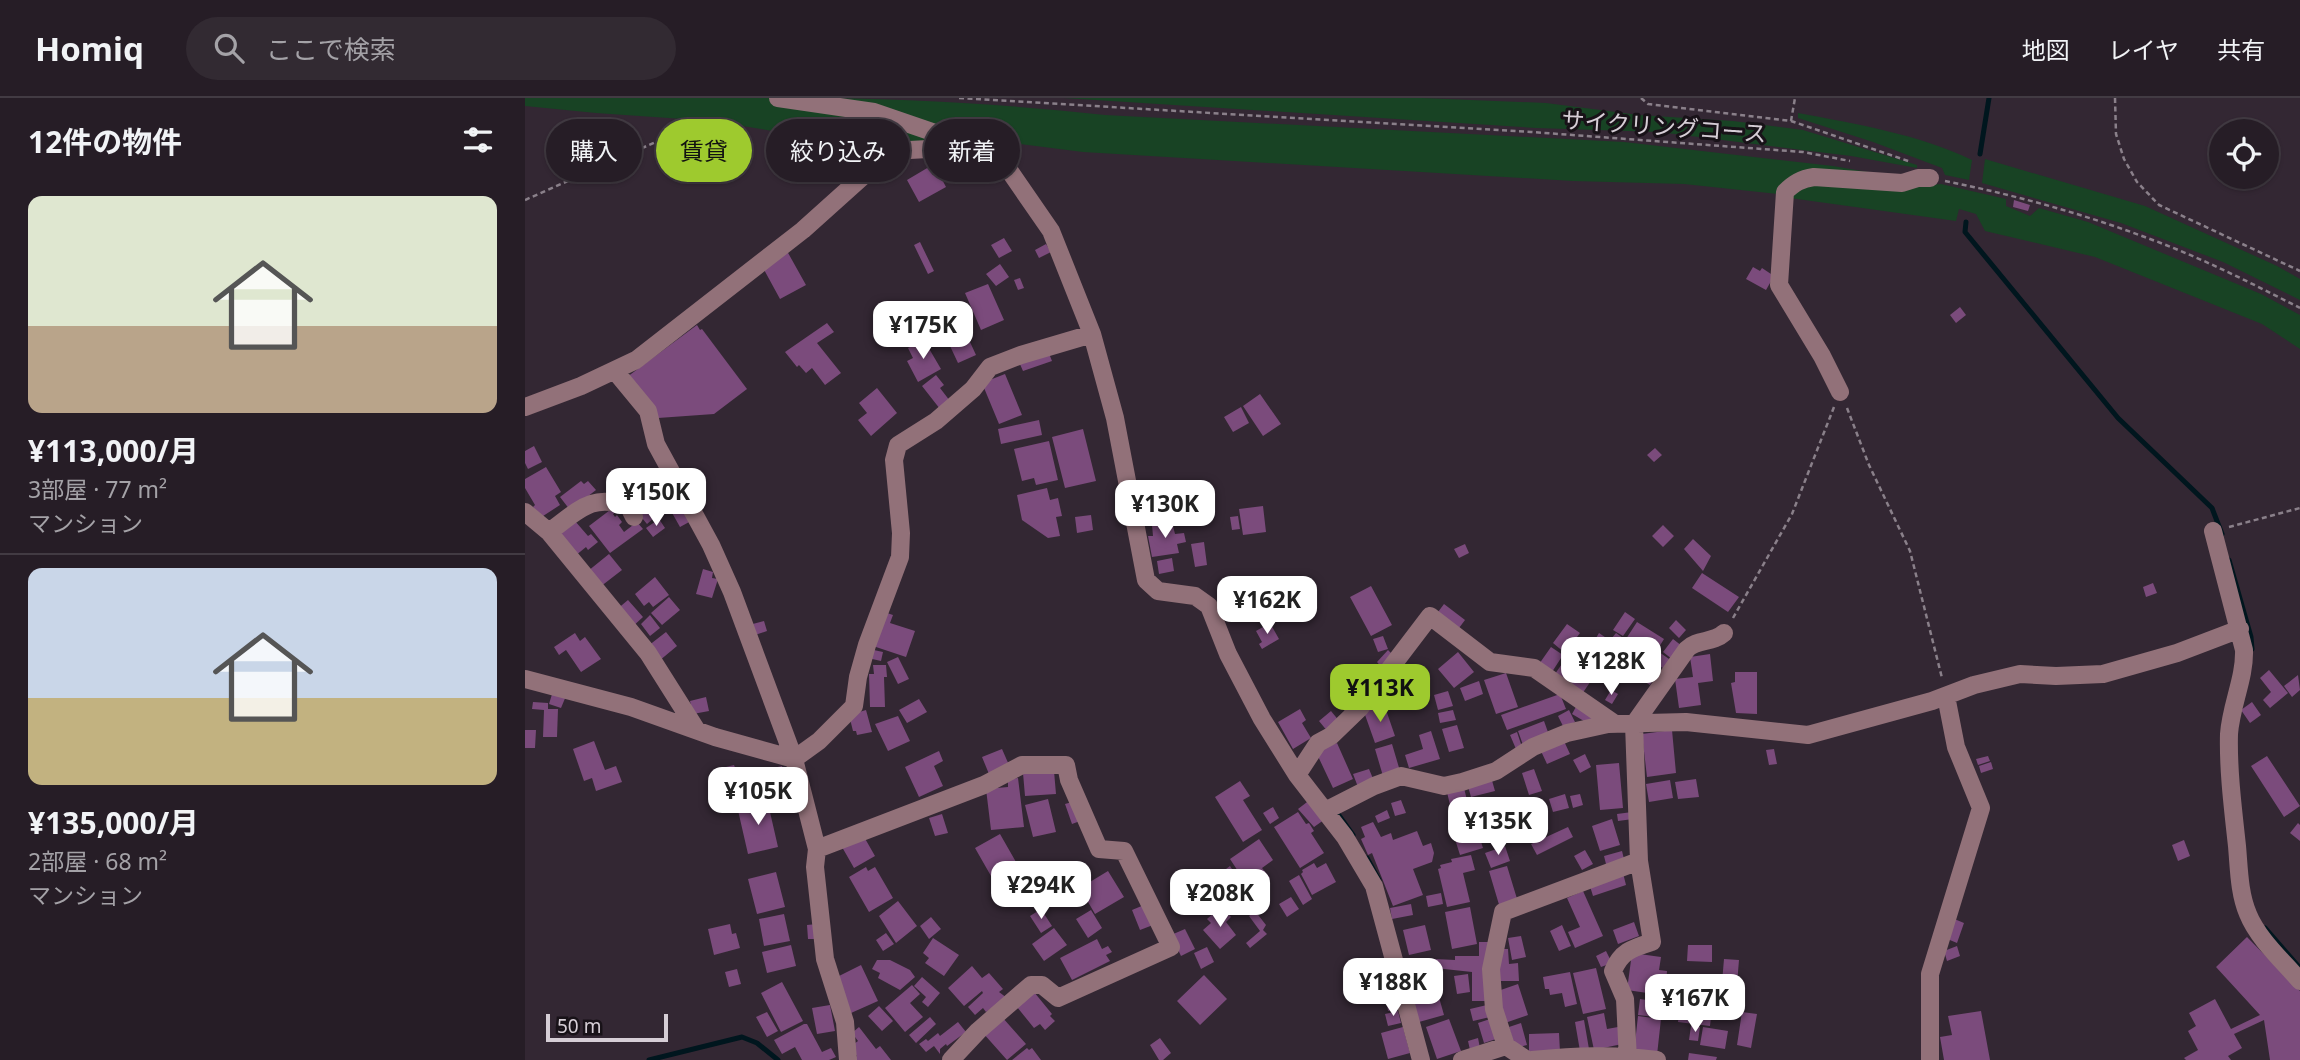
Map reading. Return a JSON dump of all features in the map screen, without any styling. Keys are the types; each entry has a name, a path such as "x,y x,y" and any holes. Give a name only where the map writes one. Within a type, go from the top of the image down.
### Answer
{"street":[{"path":"778,98 874,113 924,130"},
{"path":"525,407 615,372 636,360 803,230 891,151 924,149"},
{"path":"1840,392 1822,356 1779,285 1785,192 1802,179 1814,177 1902,183 1918,178 1930,178"},
{"path":"1017,182 1051,231 1093,334 1115,418 1146,580 1158,591 1195,596 1209,606 1228,654 1262,719 1297,775 1345,837 1374,886 1420,1060"},
{"path":"794,759 819,741 854,706 858,677 867,645 900,556 901,533 894,460 898,445 936,421 973,388 990,368 1021,355 1093,334"},
{"path":"615,372 648,411 656,444 716,556 794,759 817,849 815,867 825,959 845,1022 848,1060"},
{"path":"549,532 586,506 605,500 629,507 634,517"},
{"path":"525,512 549,532 648,653 696,729"},
{"path":"2213,531 2240,629 2245,663 2229,733 2241,883 2253,925 2300,981"},
{"path":"1297,775 1318,743 1331,736 1360,708 1430,616 1490,662 1534,668 1615,724"},
{"path":"1325,811 1374,786 1401,776 1444,786 1496,771 1533,747 1567,733 1615,724 1645,722 1702,723 1808,735 1946,696 1974,685 2020,674 2103,674 2177,653 2240,629"},
{"path":"1628,1058 1625,999 1613,971 1618,959 1633,948 1653,942 1639,861 1634,724 1687,649 1692,644 1719,638 1724,633"},
{"path":"525,679 631,708 794,759"},
{"path":"1930,1060 1930,974 1982,808 1955,747 1946,696"},
{"path":"817,849 984,785 1023,765 1066,765 1069,779 1099,849 1124,851 1171,947 1058,998 1042,985 1031,985 978,1031 951,1060"},
{"path":"1639,861 1503,912 1491,968 1494,1009 1506,1046 1529,1060 1591,1055 1657,1060"},
{"path":"1462,1060 1506,1046"}],"path":[{"name":"サイクリングコース","path":"959,98 1531,132 1803,152 1850,161"},
{"path":"1641,98 1648,104 1791,121 1928,167 1930,178 2017,196 2149,238 2224,270 2300,308"},
{"path":"1791,121 1795,98"},
{"path":"2115,98 2116,134 2124,159 2137,182 2159,205 2300,271"},
{"path":"525,200 656,142"},
{"path":"1724,633 1792,514 1840,392"},
{"path":"1840,392 1869,465 1910,551 1946,696"},
{"path":"2213,531 2300,508"}],"green space":[{"path":"525,98 770,98 876,119 766,119 766,130 752,128 752,119 683,119 525,106"},
{"path":"799,98 952,102 1105,115 1624,142 1833,166 1897,177 1804,175 1778,194 1684,184 1573,181 1083,152 1020,144 1020,119 924,119 924,126 910,123 910,119 894,119"},
{"path":"1064,98 1422,98 1546,103 1639,115 1733,121 1803,130 1917,165 1917,168 1851,156 1659,132 1536,128"},
{"path":"1798,113 1887,131 1951,151 1972,160 1969,180 1945,175 1942,168 1798,118"},
{"path":"910,130 924,134 924,142 910,141"},
{"path":"1985,159 2145,206 2300,279 2300,300 2223,262 2121,223 1982,183"},
{"path":"1801,184 1941,184 2006,199 2006,206 2030,216 2039,208 2088,222 2261,294 2300,315 2300,349 2262,324 2095,257 1985,231 1976,214 1959,209 1956,221 1790,198"}],"building":[{"path":"924,170 924,182 943,182 946,187 919,202 908,182"},
{"path":"2014,200 2030,205 2028,211 2013,207"},
{"path":"1004,238 1012,251 999,258 991,245"},
{"path":"920,242 934,271 928,274 914,245"},
{"path":"1046,244 1051,252 1039,258 1035,250"},
{"path":"787,251 806,285 780,299 762,266"},
{"path":"1000,264 1009,277 996,286 986,274"},
{"path":"1753,267 1760,271 1762,268 1774,276 1766,290 1746,279"},
{"path":"1020,278 1024,288 1018,290 1014,280"},
{"path":"988,284 1004,320 981,330 965,293"},
{"path":"1960,307 1966,315 1956,323 1950,315"},
{"path":"919,318 925,329 908,338 902,326"},
{"path":"827,323 834,332 817,343 841,373 825,385 812,368 806,373 799,365 797,367 785,352"},
{"path":"697,325 747,389 714,414 658,418 627,377"},
{"path":"949,328 952,334 964,329 976,355 958,363 943,331"},
{"path":"924,340 941,369 918,382 907,361 913,358 908,348"},
{"path":"1048,351 1052,361 1023,371 1019,362"},
{"path":"1005,374 1022,415 999,424 982,383"},
{"path":"936,375 944,385 940,388 950,401 940,409 922,386"},
{"path":"877,388 897,413 871,436 858,420 867,413 859,403"},
{"path":"1260,394 1281,424 1263,436 1243,406"},
{"path":"1241,407 1249,423 1233,432 1224,417"},
{"path":"1039,420 1042,435 1001,444 998,429"},
{"path":"1083,429 1096,481 1065,488 1052,437"},
{"path":"1049,441 1058,480 1036,485 1034,478 1022,481 1014,449"},
{"path":"534,446 542,462 528,469 525,451"},
{"path":"1655,448 1662,455 1654,462 1647,455"},
{"path":"546,467 561,492 555,496 560,505 540,518 525,488 525,479"},
{"path":"581,481 584,484 588,481 596,490 570,510 560,497"},
{"path":"1047,488 1050,500 1058,498 1062,516 1056,517 1060,536 1048,538 1022,520 1017,495"},
{"path":"653,491 667,507 647,524 633,507"},
{"path":"682,505 691,521 680,527 671,511"},
{"path":"1263,506 1266,532 1243,535 1239,509"},
{"path":"614,507 618,511 613,514 622,522 619,525 624,532 637,522 643,529 610,553 589,526"},
{"path":"1091,515 1093,530 1077,533 1075,517"},
{"path":"1238,516 1240,529 1232,530 1230,517"},
{"path":"659,519 665,528 653,537 646,528"},
{"path":"575,521 588,536 591,534 598,542 575,556 558,535"},
{"path":"1172,522 1175,534 1184,533 1186,542 1177,544 1179,553 1152,557 1148,536 1153,536 1152,525"},
{"path":"1663,525 1674,536 1663,547 1652,536"},
{"path":"1693,539 1711,556 1703,571 1684,549"},
{"path":"1204,542 1207,565 1195,567 1191,544"},
{"path":"1465,544 1469,553 1459,558 1454,549"},
{"path":"609,554 622,570 600,587 588,571"},
{"path":"1172,558 1174,571 1159,574 1157,561"},
{"path":"703,569 713,572 712,578 718,579 712,598 696,594"},
{"path":"1702,573 1739,597 1728,612 1692,588"},
{"path":"655,577 669,595 653,607 649,602 644,606 635,594"},
{"path":"2153,583 2157,593 2146,597 2143,587"},
{"path":"1371,586 1392,625 1371,636 1350,597"},
{"path":"669,597 680,610 662,625 651,613"},
{"path":"628,600 643,617 631,628 616,610"},
{"path":"1444,604 1465,620 1456,632 1435,616"},
{"path":"884,612 893,615 890,623 915,631 906,657 873,646"},
{"path":"1625,612 1635,619 1623,636 1613,630"},
{"path":"650,615 660,628 650,636 641,624"},
{"path":"1676,620 1686,630 1679,638 1669,628"},
{"path":"764,621 767,631 752,636 749,625"},
{"path":"1637,622 1664,639 1651,660 1624,642"},
{"path":"1270,623 1279,639 1262,649 1259,644 1262,642 1256,631"},
{"path":"1567,624 1580,633 1565,653 1553,643"},
{"path":"666,632 677,646 659,661 648,646"},
{"path":"575,633 580,641 585,637 601,659 581,672 566,650 559,655 554,647"},
{"path":"1599,633 1624,650 1617,659 1593,643"},
{"path":"1616,633 1623,638 1618,645 1611,639"},
{"path":"1383,636 1388,649 1378,652 1373,639"},
{"path":"1673,639 1682,646 1672,659 1663,652"},
{"path":"1551,647 1563,655 1550,675 1537,667"},
{"path":"869,649 883,652 881,661 868,658"},
{"path":"1388,650 1395,657 1383,669 1377,662"},
{"path":"1458,652 1474,672 1454,688 1438,669"},
{"path":"1659,652 1672,661 1666,670 1652,661"},
{"path":"1710,654 1713,681 1698,683 1701,705 1679,708 1675,679 1693,677 1690,657"},
{"path":"1568,655 1595,675 1582,694 1555,674"},
{"path":"898,657 909,679 898,684 887,662"},
{"path":"1641,661 1658,672 1650,685 1632,674"},
{"path":"873,665 886,665 885,707 870,707 869,674 874,674"},
{"path":"2269,670 2288,693 2270,708 2263,700 2271,692 2260,678"},
{"path":"1735,672 1757,672 1757,714 1736,713 1731,683 1735,682"},
{"path":"1506,673 1518,707 1496,714 1484,680"},
{"path":"2298,675 2300,690 2292,697 2284,686"},
{"path":"1479,681 1483,694 1465,701 1460,688"},
{"path":"1611,690 1618,694 1612,704 1605,700"},
{"path":"553,691 566,696 561,708 549,704"},
{"path":"1448,691 1453,706 1438,710 1434,695"},
{"path":"1560,694 1566,709 1507,730 1501,715"},
{"path":"706,697 709,711 693,714 690,701"},
{"path":"919,699 927,712 907,723 899,710"},
{"path":"1344,700 1352,708 1347,713 1339,705"},
{"path":"533,702 548,703 548,709 558,709 557,737 543,737 544,710 532,709"},
{"path":"2252,702 2261,715 2250,723 2241,710"},
{"path":"1384,704 1395,736 1375,743 1364,712"},
{"path":"1577,705 1594,716 1589,724 1572,714"},
{"path":"1300,709 1306,720 1302,723 1311,738 1293,749 1278,722"},
{"path":"866,710 872,732 857,735 856,731 853,731 849,715"},
{"path":"1453,710 1456,720 1440,723 1438,713"},
{"path":"1569,710 1575,722 1564,728 1558,716"},
{"path":"1331,711 1340,722 1328,732 1319,721"},
{"path":"898,716 910,741 888,751 875,724"},
{"path":"1544,721 1549,735 1523,745 1518,731"},
{"path":"1457,725 1464,748 1449,752 1442,729"},
{"path":"525,730 536,730 535,748 525,748"},
{"path":"1672,730 1676,773 1647,777 1642,734"},
{"path":"1431,731 1440,759 1409,768 1405,755 1423,749 1419,735"},
{"path":"1517,732 1522,747 1516,749 1510,735"},
{"path":"1563,739 1570,754 1547,764 1540,749"},
{"path":"594,741 605,770 616,766 622,782 596,791 592,778 584,781 573,749"},
{"path":"1337,743 1353,779 1333,788 1316,752"},
{"path":"1392,744 1400,771 1383,776 1375,749"},
{"path":"1002,749 1009,765 989,774 982,757"},
{"path":"1774,749 1777,764 1769,765 1766,750"},
{"path":"939,751 943,761 934,766 943,786 919,797 905,767"},
{"path":"1585,754 1591,767 1580,773 1573,760"},
{"path":"1988,756 1990,761 1978,765 1976,759"},
{"path":"2267,756 2300,806 2284,817 2251,766"},
{"path":"1991,762 1993,769 1981,773 1979,766"},
{"path":"1619,763 1623,808 1600,810 1596,765"},
{"path":"734,765 736,770 744,768 749,789 721,796 714,770"},
{"path":"782,766 787,792 756,799 750,773"},
{"path":"1369,769 1374,781 1358,787 1353,774"},
{"path":"1534,769 1542,791 1529,795 1522,773"},
{"path":"1054,771 1056,794 1025,796 1023,773"},
{"path":"1491,777 1495,791 1471,797 1467,783"},
{"path":"1018,778 1024,827 991,830 986,789 1008,787 1008,779"},
{"path":"1696,779 1699,797 1678,799 1675,782"},
{"path":"1670,780 1673,798 1649,802 1646,784"},
{"path":"1240,781 1250,796 1243,800 1262,830 1243,842 1215,797"},
{"path":"1464,788 1467,800 1450,805 1447,792"},
{"path":"1565,794 1569,808 1553,812 1549,799"},
{"path":"1580,794 1583,805 1573,808 1570,796"},
{"path":"767,799 778,847 748,854 737,806"},
{"path":"1048,799 1056,832 1033,837 1025,805"},
{"path":"1311,799 1328,817 1314,827 1298,809"},
{"path":"1401,800 1406,813 1395,816 1391,803"},
{"path":"1072,802 1080,821 1072,824 1065,804"},
{"path":"1273,807 1279,818 1270,824 1263,813"},
{"path":"1387,810 1390,818 1378,823 1375,816"},
{"path":"1471,810 1483,848 1460,855 1448,817"},
{"path":"1298,812 1306,824 1309,823 1314,831 1311,833 1324,853 1300,868 1274,827"},
{"path":"1632,812 1633,819 1618,821 1617,814"},
{"path":"942,814 948,833 935,836 929,818"},
{"path":"1612,819 1620,845 1600,851 1592,826"},
{"path":"1373,822 1381,837 1391,833 1393,840 1417,831 1423,846 1431,843 1434,853 1432,862 1413,869 1423,895 1393,906 1372,853 1368,855 1361,839 1365,837 1361,827"},
{"path":"2298,823 2300,825 2300,841 2290,833"},
{"path":"1568,827 1573,837 1537,855 1531,844"},
{"path":"1000,834 1032,890 1007,904 975,848"},
{"path":"863,835 875,856 854,868 842,847"},
{"path":"1259,839 1273,860 1262,868 1270,878 1251,891 1230,859"},
{"path":"2184,840 2190,856 2178,861 2172,845"},
{"path":"1505,846 1510,861 1491,868 1485,853"},
{"path":"1585,850 1593,864 1582,870 1574,856"},
{"path":"1622,851 1625,863 1607,868 1604,856"},
{"path":"1471,855 1475,870 1463,873 1470,902 1447,907 1438,869 1441,868 1440,865 1452,862 1451,859"},
{"path":"1314,863 1317,868 1326,863 1336,882 1312,895 1301,874 1302,870"},
{"path":"1230,866 1245,889 1233,897 1221,880 1213,885 1210,881"},
{"path":"1507,866 1518,902 1500,908 1489,871"},
{"path":"866,867 868,871 875,867 893,898 869,912 849,877"},
{"path":"1066,870 1074,884 1060,893 1051,878"},
{"path":"1108,871 1124,897 1095,914 1080,888"},
{"path":"776,872 785,907 757,914 748,879"},
{"path":"1623,873 1626,885 1593,896 1589,883"},
{"path":"1299,875 1312,899 1303,905 1289,881"},
{"path":"1049,879 1057,895 1040,903 1032,887"},
{"path":"1206,882 1220,903 1202,915 1188,894"},
{"path":"1259,889 1269,902 1260,909 1250,897"},
{"path":"1583,891 1603,936 1575,948 1568,932 1580,927 1567,898"},
{"path":"1441,893 1443,904 1428,907 1426,896"},
{"path":"1291,897 1299,909 1287,917 1279,904"},
{"path":"898,901 917,926 896,943 879,916"},
{"path":"1411,904 1413,915 1392,919 1390,908"},
{"path":"1144,905 1153,925 1140,930 1132,910"},
{"path":"1470,907 1477,944 1452,949 1445,912"},
{"path":"1041,909 1052,926 1041,933 1030,916"},
{"path":"1224,909 1231,917 1226,922 1236,935 1220,949 1203,930 1211,923 1207,919 1216,911 1218,913"},
{"path":"1091,910 1102,928 1088,938 1076,919"},
{"path":"1255,911 1266,925 1263,930 1267,934 1250,948 1246,943 1260,931 1249,916"},
{"path":"784,914 790,941 764,946 759,919"},
{"path":"931,917 941,929 929,939 920,926"},
{"path":"1952,918 1964,923 1957,943 1945,938"},
{"path":"1634,922 1639,936 1618,944 1613,930"},
{"path":"730,924 740,948 714,955 708,929"},
{"path":"817,924 818,939 808,939 807,925"},
{"path":"1425,925 1431,950 1409,955 1403,930"},
{"path":"1562,925 1571,946 1559,951 1550,931"},
{"path":"1054,928 1067,945 1044,961 1032,944"},
{"path":"1185,929 1195,949 1181,956 1171,935"},
{"path":"886,933 894,944 883,951 876,940"},
{"path":"1521,936 1526,957 1512,960 1508,938"},
{"path":"2247,937 2300,991 2300,1060 2270,1060 2264,1020 2234,1034 2242,1048 2228,1056 2231,1060 2186,1060 2184,1058 2198,1050 2188,1031 2196,1026 2189,1013 2215,999 2231,1029 2260,1015 2216,967"},
{"path":"933,938 959,955 944,976 925,963 929,958 923,953"},
{"path":"1097,939 1102,949 1108,946 1112,952 1106,955 1110,961 1072,980 1060,958"},
{"path":"1479,942 1489,942 1489,1001 1472,1001 1472,972 1435,968 1435,959 1455,960 1455,956 1479,956"},
{"path":"791,945 796,966 767,973 762,952"},
{"path":"1688,945 1712,945 1712,962 1687,961"},
{"path":"1957,946 1960,956 1947,961 1944,951"},
{"path":"1207,947 1214,962 1201,969 1194,953"},
{"path":"1497,949 1508,949 1509,964 1518,963 1519,981 1499,981"},
{"path":"1606,951 1612,963 1601,967 1596,956"},
{"path":"1632,953 1661,957 1659,970 1667,971 1666,983 1656,981 1654,994 1627,990"},
{"path":"1724,959 1739,960 1735,1008 1720,1006"},
{"path":"877,960 890,960 910,970 915,977 900,990 878,978 880,973 872,969"},
{"path":"861,965 878,1001 851,1013 835,978"},
{"path":"972,966 982,978 989,973 1003,989 999,992 1007,998 986,1012 983,1008 975,1015 968,1007 982,991 964,1006 948,988"},
{"path":"1596,968 1606,1009 1583,1014 1573,973"},
{"path":"737,969 741,984 729,987 725,972"},
{"path":"1390,971 1395,993 1377,998 1371,976"},
{"path":"1570,972 1577,1004 1565,1007 1562,993 1550,995 1549,989 1545,989 1543,977"},
{"path":"1468,974 1470,992 1457,994 1454,976"},
{"path":"1204,975 1227,999 1200,1025 1177,1001"},
{"path":"1433,976 1444,1015 1419,1022 1408,983"},
{"path":"922,977 940,993 928,1007 922,1002 926,997 914,986"},
{"path":"782,982 803,1021 781,1032 761,993"},
{"path":"1518,984 1528,1015 1505,1023 1495,992"},
{"path":"912,985 920,994 910,1003 923,1017 905,1032 885,1008"},
{"path":"1034,992 1055,1021 1045,1030 1040,1024 1034,1028 1017,1007"},
{"path":"1640,999 1674,1004 1672,1019 1638,1015"},
{"path":"1397,1002 1398,1009 1388,1011 1387,1004"},
{"path":"830,1005 835,1031 817,1034 812,1008"},
{"path":"1487,1005 1490,1017 1473,1021 1470,1009"},
{"path":"1680,1005 1712,1009 1710,1026 1678,1022"},
{"path":"879,1006 893,1021 882,1031 868,1016"},
{"path":"1398,1011 1401,1023 1388,1026 1385,1014"},
{"path":"1981,1011 1990,1060 1944,1060 1940,1037 1952,1035 1948,1016"},
{"path":"767,1012 778,1031 767,1037 756,1017"},
{"path":"1742,1012 1757,1014 1751,1048 1737,1045"},
{"path":"1604,1013 1607,1029 1618,1027 1622,1044 1594,1050 1587,1017"},
{"path":"1638,1016 1661,1019 1657,1055 1634,1052"},
{"path":"930,1017 936,1024 916,1043 909,1035"},
{"path":"1002,1017 1026,1044 1007,1060 983,1033"},
{"path":"1493,1018 1499,1038 1484,1043 1478,1023"},
{"path":"1449,1019 1461,1051 1437,1059 1426,1027"},
{"path":"1584,1020 1589,1049 1580,1051 1575,1022"},
{"path":"958,1022 966,1032 940,1049 940,1054 934,1046 926,1052 919,1044 938,1033 940,1036"},
{"path":"1521,1023 1527,1045 1515,1048 1509,1027"},
{"path":"807,1024 822,1052 831,1048 836,1057 829,1060 802,1060 795,1047 782,1054 774,1040"},
{"path":"1691,1026 1700,1027 1698,1041 1689,1040"},
{"path":"859,1027 876,1049 880,1046 891,1060 852,1060 857,1056 850,1047 858,1041 852,1033"},
{"path":"1403,1027 1410,1053 1388,1059 1381,1033"},
{"path":"1703,1027 1728,1031 1725,1049 1700,1045"},
{"path":"1559,1033 1560,1052 1529,1053 1529,1034"},
{"path":"1160,1038 1171,1053 1163,1060 1159,1060 1150,1045"},
{"path":"1478,1038 1480,1048 1470,1050 1468,1041"},
{"path":"1027,1048 1032,1048 1041,1060 1012,1060"},
{"path":"1689,1053 1717,1057 1716,1060 1688,1060"}],"waterway":[{"path":"1980,154 1989,98"},
{"path":"1966,222 1965,232 2118,418 2212,508 2222,534"},
{"path":"2229,560 2252,649"},
{"path":"1338,814 1353,835"},
{"path":"1367,858 1379,880"},
{"path":"2265,928 2300,968"},
{"path":"649,1060 742,1037 757,1043 778,1060"}]}
